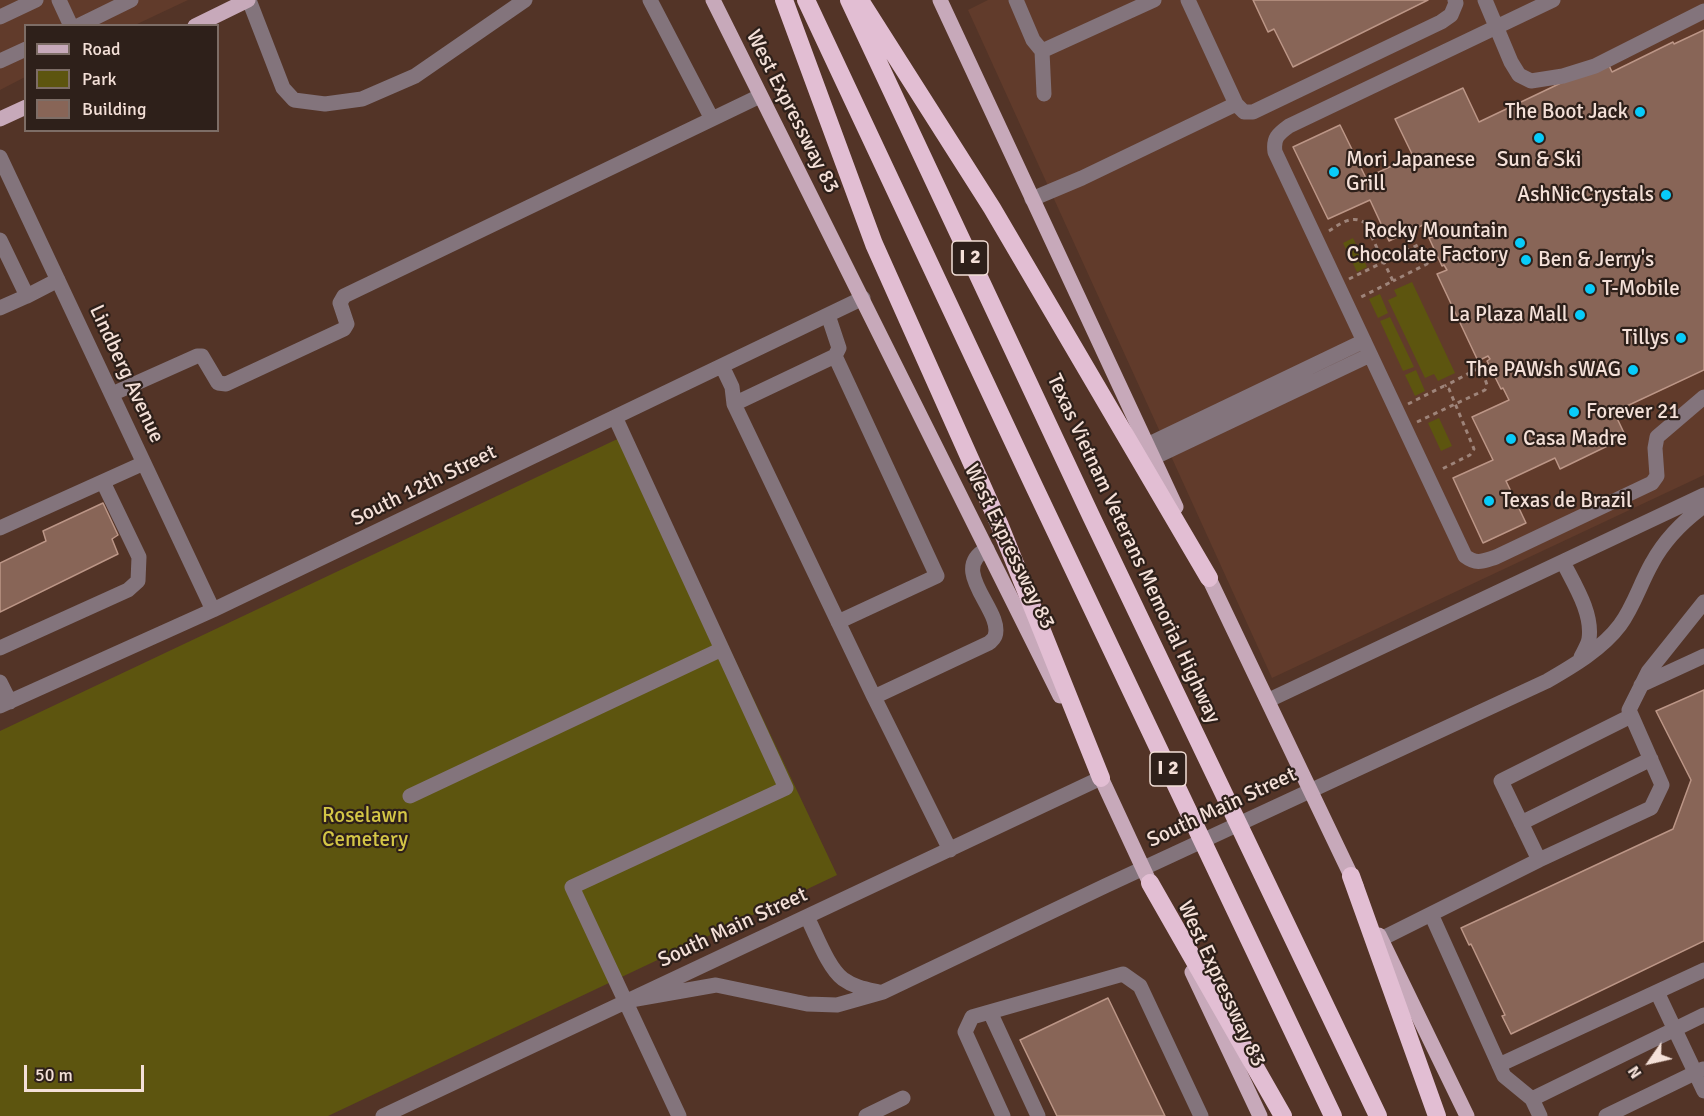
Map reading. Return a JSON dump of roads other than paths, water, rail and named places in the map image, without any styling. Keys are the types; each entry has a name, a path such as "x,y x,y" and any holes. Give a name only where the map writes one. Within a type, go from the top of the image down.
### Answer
{"highway":[{"path":"784,0 874,244 1000,526 1101,778"},
{"name":"I 2","path":"806,0 1043,506 1334,1116"},
{"name":"Texas Vietnam Veterans Memorial Highway","path":"849,0 1091,516 1378,1116"},
{"path":"859,0 992,208 1209,578"},
{"path":"1351,876 1437,1116"},
{"path":"1150,883 1282,1116"}],"main road":[{"path":"199,24 249,0"},
{"name":"West Expressway 83","path":"712,0 1101,778 1260,1116"},
{"path":"940,0 1209,578 1467,1116"},
{"path":"0,119 24,108"}],"street":[{"path":"0,17 36,0"},
{"path":"59,0 70,24"},
{"path":"82,24 131,0"},
{"path":"249,0 283,88 294,100 325,104 362,99 415,76 525,0"},
{"path":"650,0 712,119"},
{"path":"1017,0 1033,40 1042,51 1044,94"},
{"path":"1042,51 1154,0"},
{"path":"1188,0 1236,104 1244,112 1253,112 1441,22 1451,15 1455,0"},
{"path":"1485,0 1511,62 1519,75 1531,81 1563,76 1595,66 1704,11"},
{"path":"1552,0 1279,133 1274,142 1275,152 1465,556 1473,561 1483,561 1652,483 1657,476 1655,448 1657,437 1704,397"},
{"path":"0,61 24,51"},
{"path":"112,394 197,356 202,356 206,361 218,383 226,384 344,329 347,324 340,303 344,296 760,96"},
{"path":"1032,199 1082,178 1236,104"},
{"name":"Lindberg Avenue","path":"0,157 213,610"},
{"path":"0,240 27,296"},
{"path":"0,308 58,280"},
{"name":"South 12th Street","path":"5,704 213,610 863,298"},
{"path":"734,404 835,356 839,348 828,315"},
{"path":"1150,452 1367,348"},
{"path":"835,356 938,576 838,622"},
{"path":"722,366 732,387 734,404 950,850"},
{"path":"615,417 786,788 572,887 680,1116"},
{"path":"0,528 144,463"},
{"path":"0,648 128,590 138,580 139,557 103,482"},
{"path":"1269,700 1704,495"},
{"name":"South Main Street","path":"625,1001 716,985 807,1004 827,1005 837,1005 883,992 1105,886 1516,697 1578,663 1619,626 1665,541 1686,519 1704,506"},
{"path":"874,697 990,644 995,636 995,625 976,583 972,562 978,554 987,549"},
{"path":"1563,562 1588,622 1589,640 1578,663"},
{"path":"1381,939 1539,860 1651,808 1662,785 1629,710 1648,672 1704,602"},
{"path":"410,796 722,649"},
{"path":"1641,685 1704,656"},
{"path":"0,682 5,704"},
{"path":"1539,860 1501,782 1631,716"},
{"path":"1521,823 1651,759"},
{"name":"South Main Street","path":"383,1116 410,1111 625,1001 1101,778"},
{"path":"1431,914 1504,1076 1532,1099 1540,1116"},
{"path":"807,917 832,965 842,979 857,987 883,992"},
{"path":"1499,1065 1704,970"},
{"path":"1003,1116 965,1032 972,1017 1123,974 1140,986 1201,1116"},
{"path":"1657,992 1675,1030 1700,1070 1704,1091"},
{"path":"990,1012 1038,1116"},
{"path":"1532,1099 1704,1016"},
{"path":"1606,1116 1700,1070"},
{"path":"866,1116 903,1098"}],"place":[{"name":"The Boot Jack","path":"1640,112"},
{"name":"Sun & Ski","path":"1539,138"},
{"name":"Mori Japanese Grill","path":"1334,172"},
{"name":"AshNicCrystals","path":"1666,195"},
{"name":"Rocky Mountain Chocolate Factory","path":"1520,243"},
{"name":"Ben & Jerry's","path":"1526,260"},
{"name":"T-Mobile","path":"1590,289"},
{"name":"La Plaza Mall","path":"1580,315"},
{"name":"Tillys","path":"1681,338"},
{"name":"The PAWsh sWAG","path":"1633,370"},
{"name":"Forever 21","path":"1574,412"},
{"name":"Casa Madre","path":"1511,439"},
{"name":"Texas de Brazil","path":"1489,501"}],"park label":[{"name":"Roselawn Cemetery","path":"365,828"}]}
